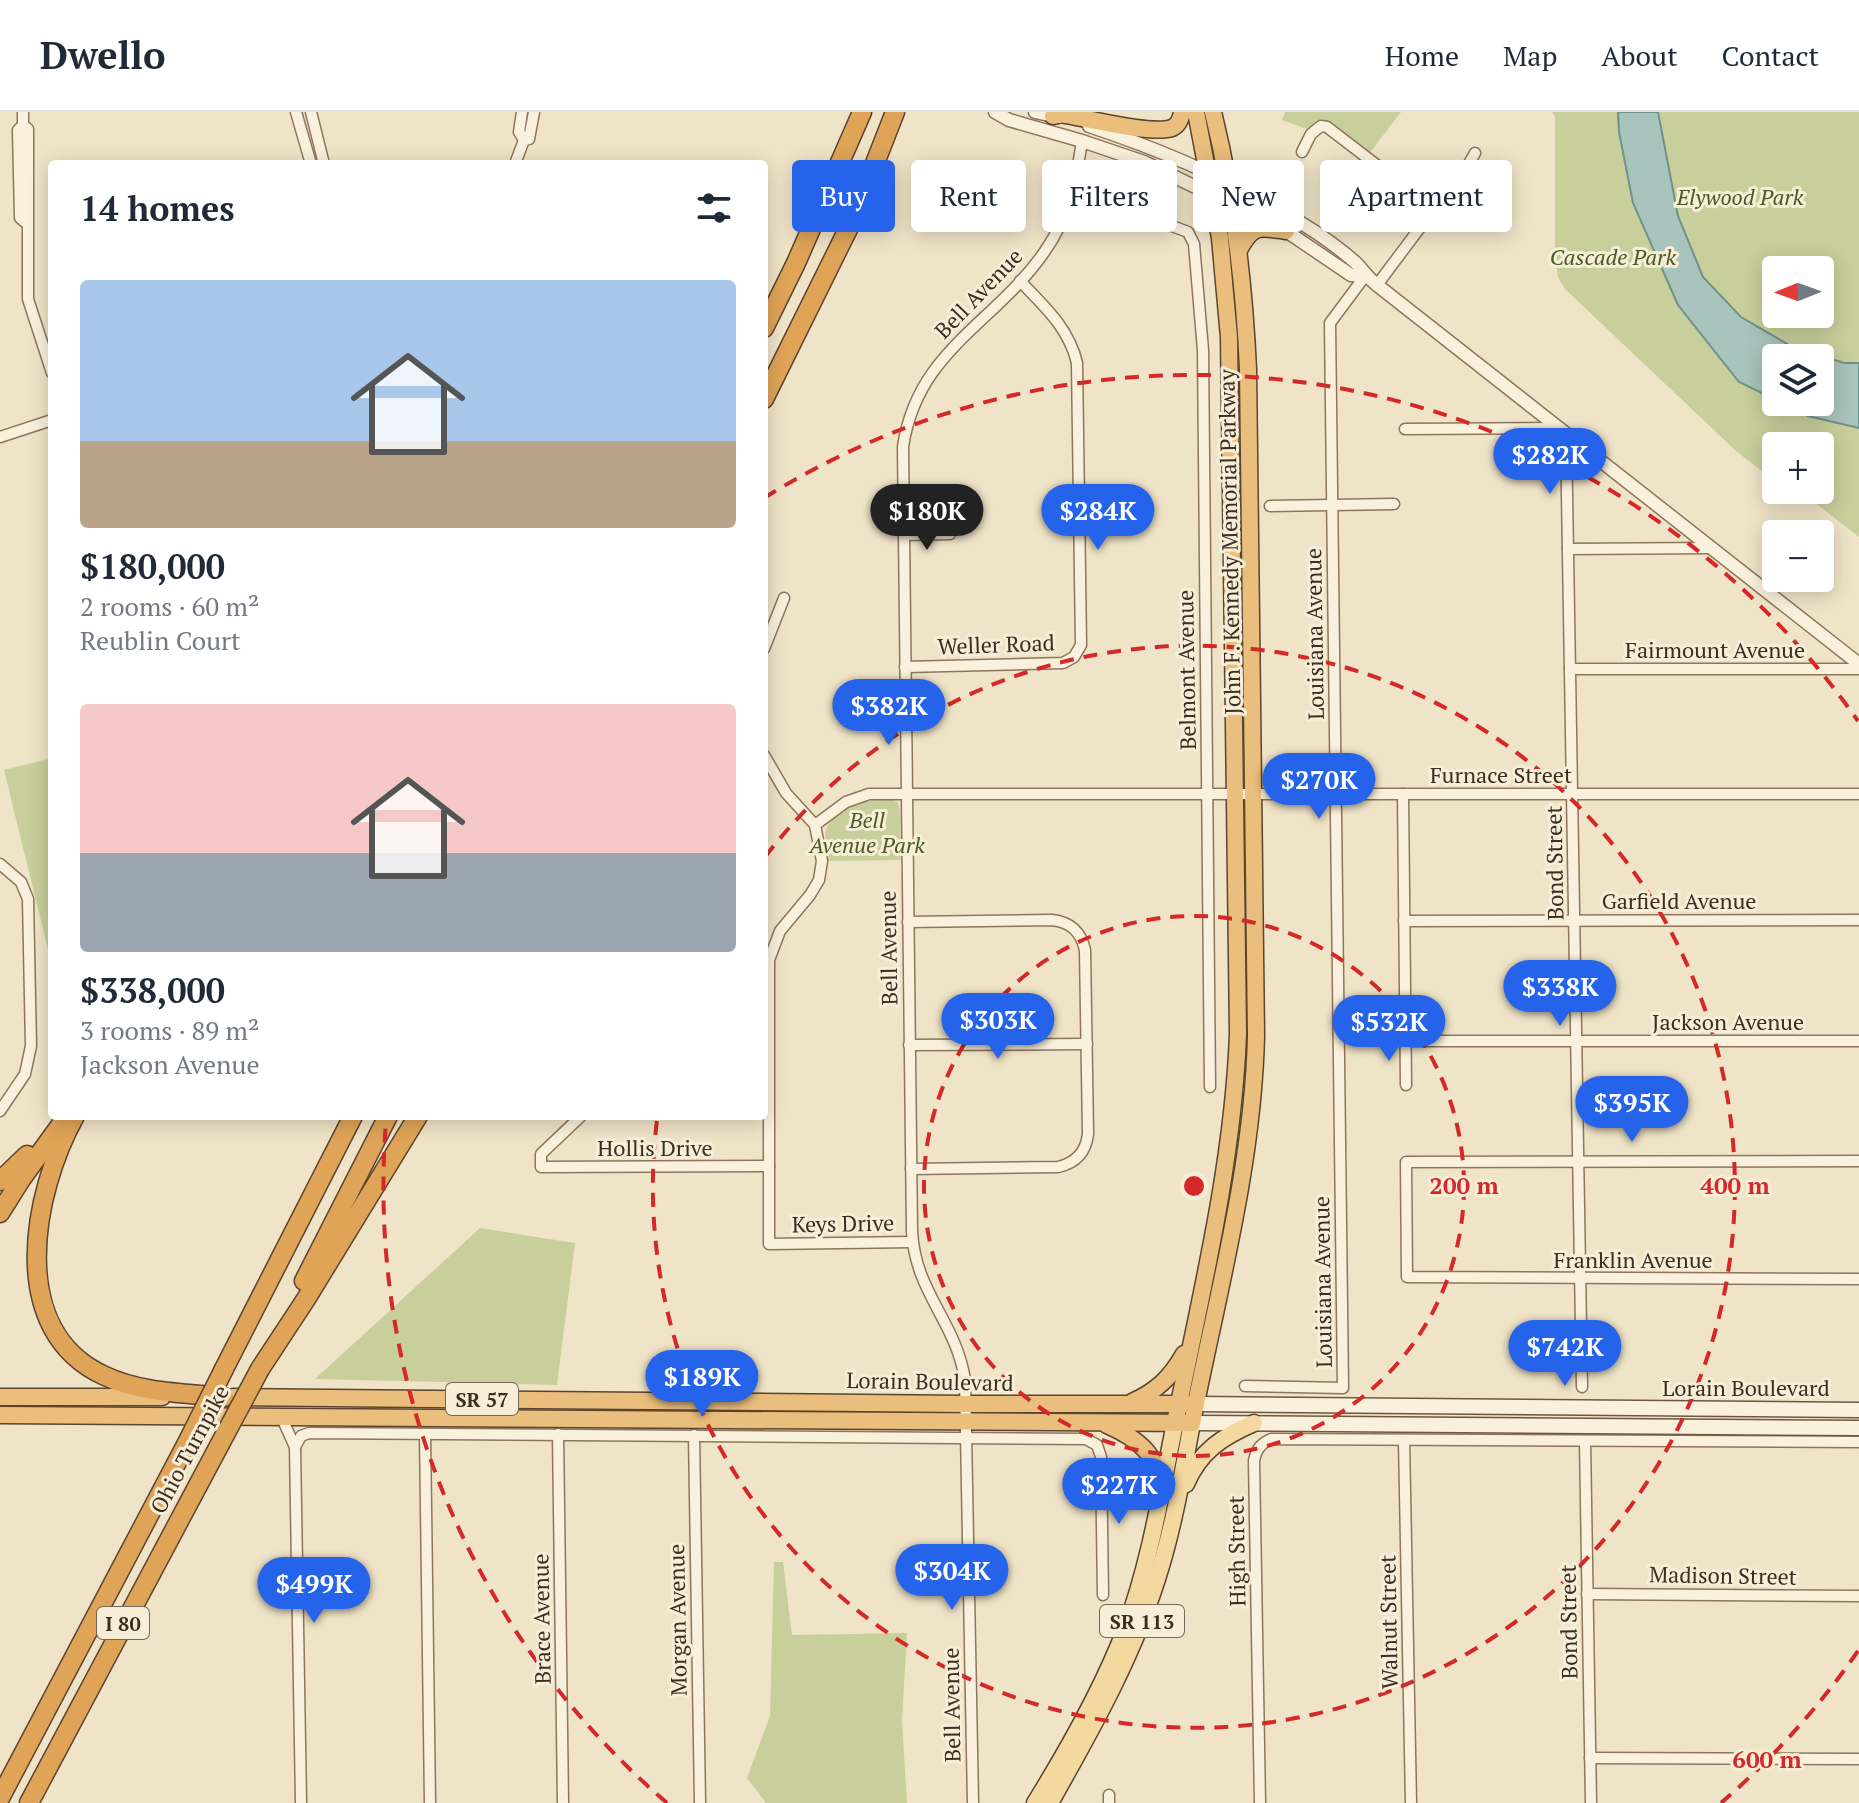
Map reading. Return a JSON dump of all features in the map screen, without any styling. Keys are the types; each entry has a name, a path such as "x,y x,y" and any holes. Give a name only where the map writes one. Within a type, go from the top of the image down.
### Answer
{"highway":[{"path":"768,320 862,112"},
{"path":"768,391 854,217 895,112"},
{"path":"1053,116 1061,114 1153,129 1172,128 1178,123 1182,112"},
{"name":"John F. Kennedy Memorial Parkway","path":"1196,112 1206,160"},
{"name":"John F. Kennedy Memorial Parkway","path":"1213,112 1224,160"},
{"path":"768,301 846,151"},
{"name":"John F. Kennedy Memorial Parkway","path":"1187,1404 1191,1342 1224,1174 1236,1086 1238,974 1230,350 1217,232"},
{"name":"John F. Kennedy Memorial Parkway","path":"1183,1423 1236,1209 1254,1085 1254,794 1248,369 1236,232"},
{"path":"1239,250 1251,232"},
{"path":"0,1181 23,1160 52,1120"},
{"path":"0,1213 64,1120"},
{"path":"73,1120 50,1178 36,1249 38,1290 56,1333 81,1362 104,1376 139,1387 224,1397"},
{"path":"310,1201 344,1120"},
{"name":"Ohio Turnpike","path":"0,1798 187,1443 351,1120"},
{"name":"Ohio Turnpike","path":"29,1803 260,1369 386,1120"},
{"path":"260,1369 416,1120"},
{"path":"0,1201 21,1169 23,1160"},
{"name":"SR 57","path":"1115,1404 1140,1398 1162,1385 1191,1342"},
{"name":"Lorain Boulevard","path":"0,1397 224,1397 965,1421 1115,1404 1187,1404"},
{"name":"Lorain Boulevard","path":"0,1415 1183,1423"},
{"path":"1102,1422 1135,1438 1146,1448 1160,1476 1161,1492"}],"main road":[{"name":"Lorain Boulevard","path":"1187,1404 1859,1410"},
{"name":"Lorain Boulevard","path":"1183,1423 1859,1428"},
{"name":"John F. Kennedy Memorial Parkway","path":"1035,1803 1091,1704 1125,1630 1144,1570 1161,1492 1183,1423"},
{"name":"John F. Kennedy Memorial Parkway","path":"1050,1803 1089,1734 1128,1654 1161,1566 1175,1511 1183,1423"},
{"path":"1175,1511 1195,1465 1206,1451 1220,1439 1254,1423"}],"street":[{"path":"23,112 23,125 28,129 30,216 26,223 30,309 48,361"},
{"path":"296,112 310,160"},
{"path":"311,112 323,160"},
{"path":"522,112 519,132 524,140"},
{"path":"516,160 524,140 529,139 534,112"},
{"path":"995,112 1009,120 1144,162 1193,187"},
{"path":"1035,112 1129,139 1193,166"},
{"path":"1302,152 1314,131 1321,126 1327,127 1370,160"},
{"name":"Bell Avenue","path":"1079,160 1082,141"},
{"path":"1471,160 1475,153"},
{"path":"1304,225 1357,264 1365,276 1859,667"},
{"name":"Belmont Avenue","path":"1177,228 1188,232 1194,244 1203,350 1210,1087"},
{"name":"Bell Avenue","path":"973,1803 965,1380 951,1332 920,1277 912,1242 903,447 917,396 939,362 1020,281 1057,232"},
{"path":"1287,232 1351,275 1365,276"},
{"path":"1377,285 1417,232"},
{"name":"Louisiana Avenue","path":"1245,1386 1343,1388 1330,323 1365,276"},
{"name":"Weller Road","path":"905,667 1054,664 1074,657 1081,645 1077,363 1061,325 1020,281"},
{"path":"0,437 48,421"},
{"path":"1405,429 1562,431"},
{"name":"Bond Street","path":"1562,431 1568,549 1582,1387"},
{"path":"1270,506 1394,504"},
{"path":"904,535 950,534"},
{"path":"1568,549 1712,548"},
{"path":"768,639 784,598"},
{"name":"Fairmount Avenue","path":"1570,669 1859,667"},
{"path":"768,762 786,793 815,825"},
{"name":"Furnace Street","path":"815,825 857,797 907,794 1859,794"},
{"path":"1403,794 1406,1085"},
{"name":"Keys Drive","path":"768,967 773,945 788,918 810,895 819,880 822,861 815,825"},
{"path":"0,864 21,882 28,899 31,1046 25,1074 0,1111"},
{"path":"908,922 1052,920 1073,927 1085,950 1087,1044 1087,1140 1074,1161 1058,1167 911,1169"},
{"name":"Garfield Avenue","path":"1404,921 1859,920"},
{"name":"Jackson Avenue","path":"1406,1041 1859,1041"},
{"path":"909,1045 1087,1044"},
{"name":"Keys Drive","path":"768,1110 769,1244 912,1242"},
{"name":"Hollis Drive","path":"577,1120 541,1154 541,1167 769,1166"},
{"path":"1579,1161 1859,1161"},
{"name":"Franklin Avenue","path":"1579,1161 1406,1162 1407,1277 1859,1279"},
{"path":"281,1416 295,1447 301,1803"},
{"name":"Lorain Boulevard","path":"295,1447 301,1436 309,1433 694,1435 965,1421 1086,1439 1097,1445 1101,1457 1103,1595"},
{"path":"425,1434 430,1803"},
{"name":"Brace Avenue","path":"558,1434 563,1803"},
{"name":"Morgan Avenue","path":"694,1435 700,1803"},
{"name":"High Street","path":"1260,1803 1255,1454 1264,1442 1271,1439 1404,1440"},
{"path":"1404,1440 1859,1442"},
{"name":"Walnut Street","path":"1404,1440 1411,1803"},
{"name":"Bond Street","path":"1585,1441 1591,1803"},
{"name":"Madison Street","path":"1587,1594 1859,1596"},
{"path":"1590,1758 1859,1759"}],"green space":[{"path":"1285,112 1401,112 1369,154 1330,123 1309,130 1282,120"},
{"path":"1552,112 1859,112 1859,537 1817,504 1834,504 1834,432 1762,432 1762,471 1736,451 1565,289 1558,277 1555,257 1555,117"},
{"path":"48,759 48,950 4,770"},
{"name":"Bell Avenue Park","path":"892,799 898,803 900,810 901,860 827,861 825,834 836,814 863,802"},
{"path":"480,1228 575,1243 557,1385 315,1379"},
{"path":"774,1562 783,1562 792,1635 907,1633 902,1720 907,1803 766,1803 747,1778 770,1716"}],"water":[{"path":"1618,112 1658,112 1678,216 1703,277 1741,317 1787,344 1762,344 1762,393 1739,382 1678,305 1633,203"},
{"path":"1834,360 1859,363 1859,428 1808,416 1834,416"}],"park label":[{"name":"Elywood Park","path":"1740,196"},
{"name":"Cascade Park","path":"1613,256"}]}
